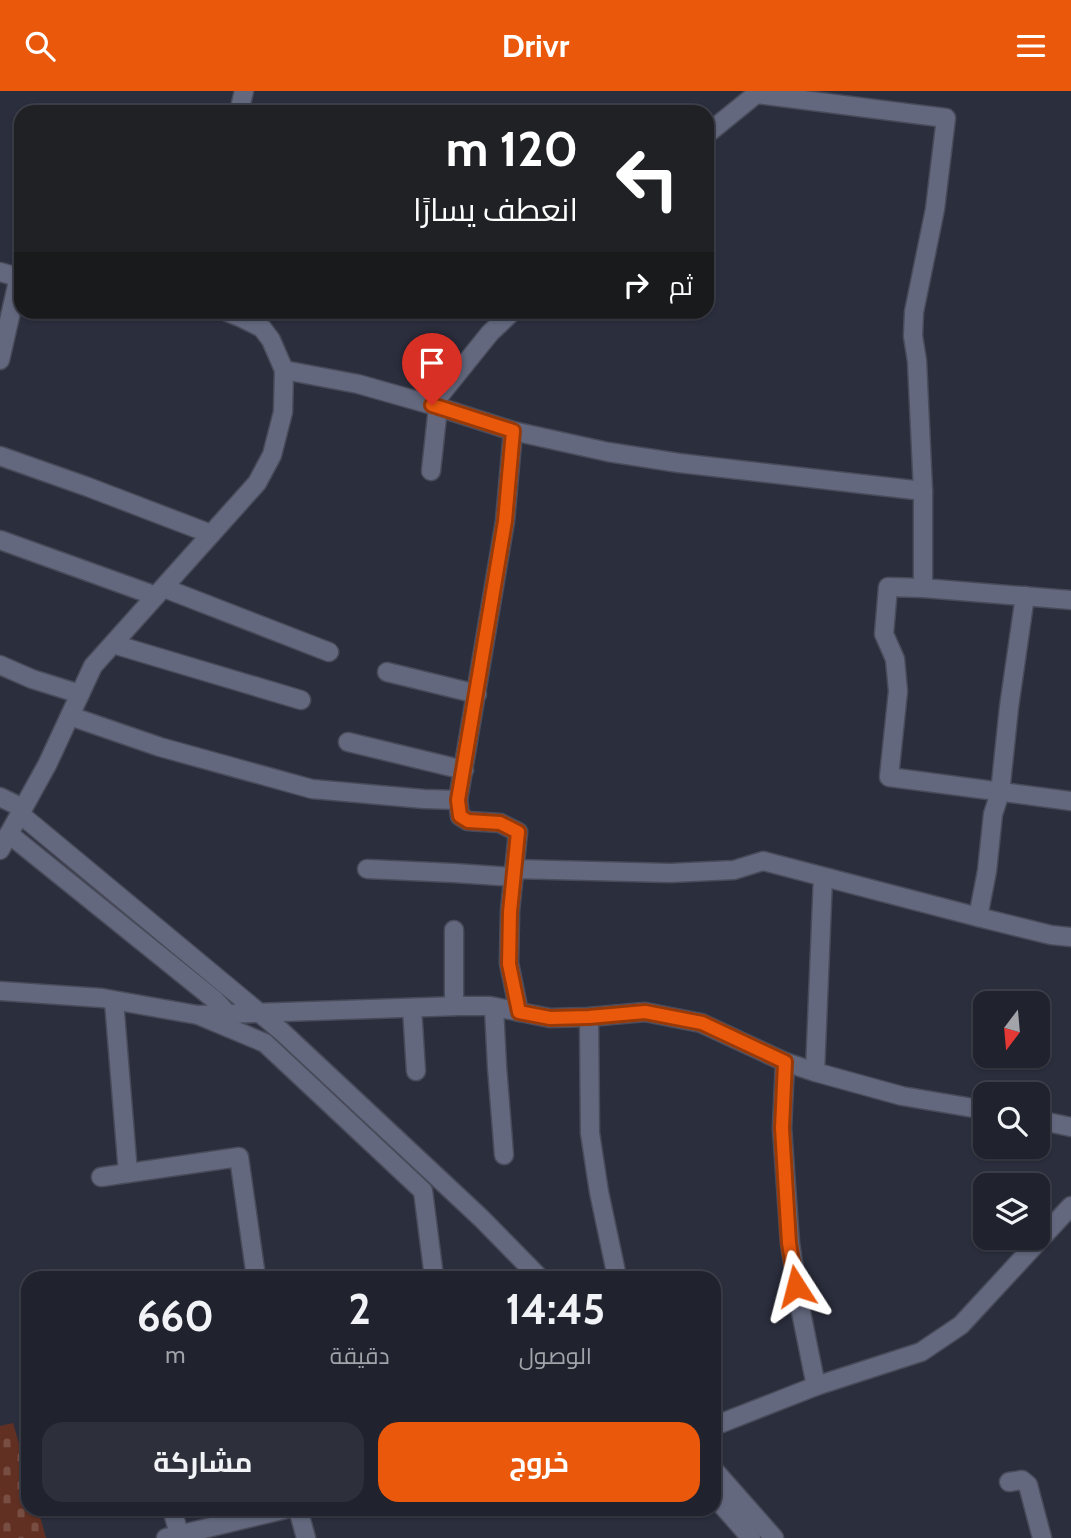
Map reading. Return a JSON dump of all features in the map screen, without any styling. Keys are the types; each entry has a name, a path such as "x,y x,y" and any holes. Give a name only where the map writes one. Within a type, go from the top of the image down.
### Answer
{"street":[{"path":"714,128 758,93 946,118 935,209 915,312 913,336 917,361 923,491 923,588"},
{"path":"0,360 14,302"},
{"path":"228,1014 215,1000 4,842 47,765 93,666 257,483 272,455 283,412 284,370 271,340 262,328 246,319"},
{"path":"431,471 435,406 490,333 505,319"},
{"path":"284,370 358,384 513,431 608,452 679,463 923,491"},
{"path":"513,431 505,521 458,800 460,816 468,821 500,823 518,832 509,964 519,1012"},
{"path":"0,456 211,534"},
{"path":"0,540 160,592 329,652"},
{"path":"1071,600 888,587 884,634 895,659 898,691 889,777 1071,801"},
{"path":"978,917 988,871 993,814 1000,793 1025,596"},
{"path":"113,643 301,700"},
{"path":"0,665 32,680 80,694"},
{"path":"387,672 477,694"},
{"path":"70,716 160,747 313,789 458,800"},
{"path":"348,742 464,770"},
{"path":"0,797 22,811 280,1030 481,1218 533,1271"},
{"path":"367,869 514,874 670,873 734,870 763,861 978,917 1051,935 1071,937"},
{"path":"815,1072 823,877"},
{"path":"454,930 454,1006"},
{"path":"0,991 102,998 198,1015 454,1006 494,1007 550,1018 645,1012 702,1023 785,1062 815,1072 902,1096 973,1108"},
{"path":"114,1001 128,1173"},
{"path":"494,1007 504,1155"},
{"path":"412,1008 416,1071"},
{"path":"198,1015 265,1043 424,1191 434,1271"},
{"path":"589,1017 590,1133 616,1271"},
{"path":"785,1062 782,1128 789,1243 816,1386"},
{"path":"1050,1123 1071,1127"},
{"path":"101,1177 239,1157 255,1271"},
{"path":"721,1423 816,1386 921,1352 961,1325 1071,1206"},
{"path":"721,1478 774,1538"},
{"path":"1009,1482 1022,1481 1028,1485 1041,1538"},
{"path":"721,1504 751,1538"},
{"path":"172,1516 173,1536 257,1516"},
{"path":"300,1516 306,1538"}],"green space":[{"path":"13,1423 21,1450 21,1516 40,1516 46,1538 0,1538 0,1426"}],"route":[{"path":"432,405 513,431 505,521 458,800 460,816 468,821 500,823 518,832 510,912 509,964 519,1012 550,1018 645,1012 702,1023 785,1062 782,1128 789,1243 796,1286"}]}
